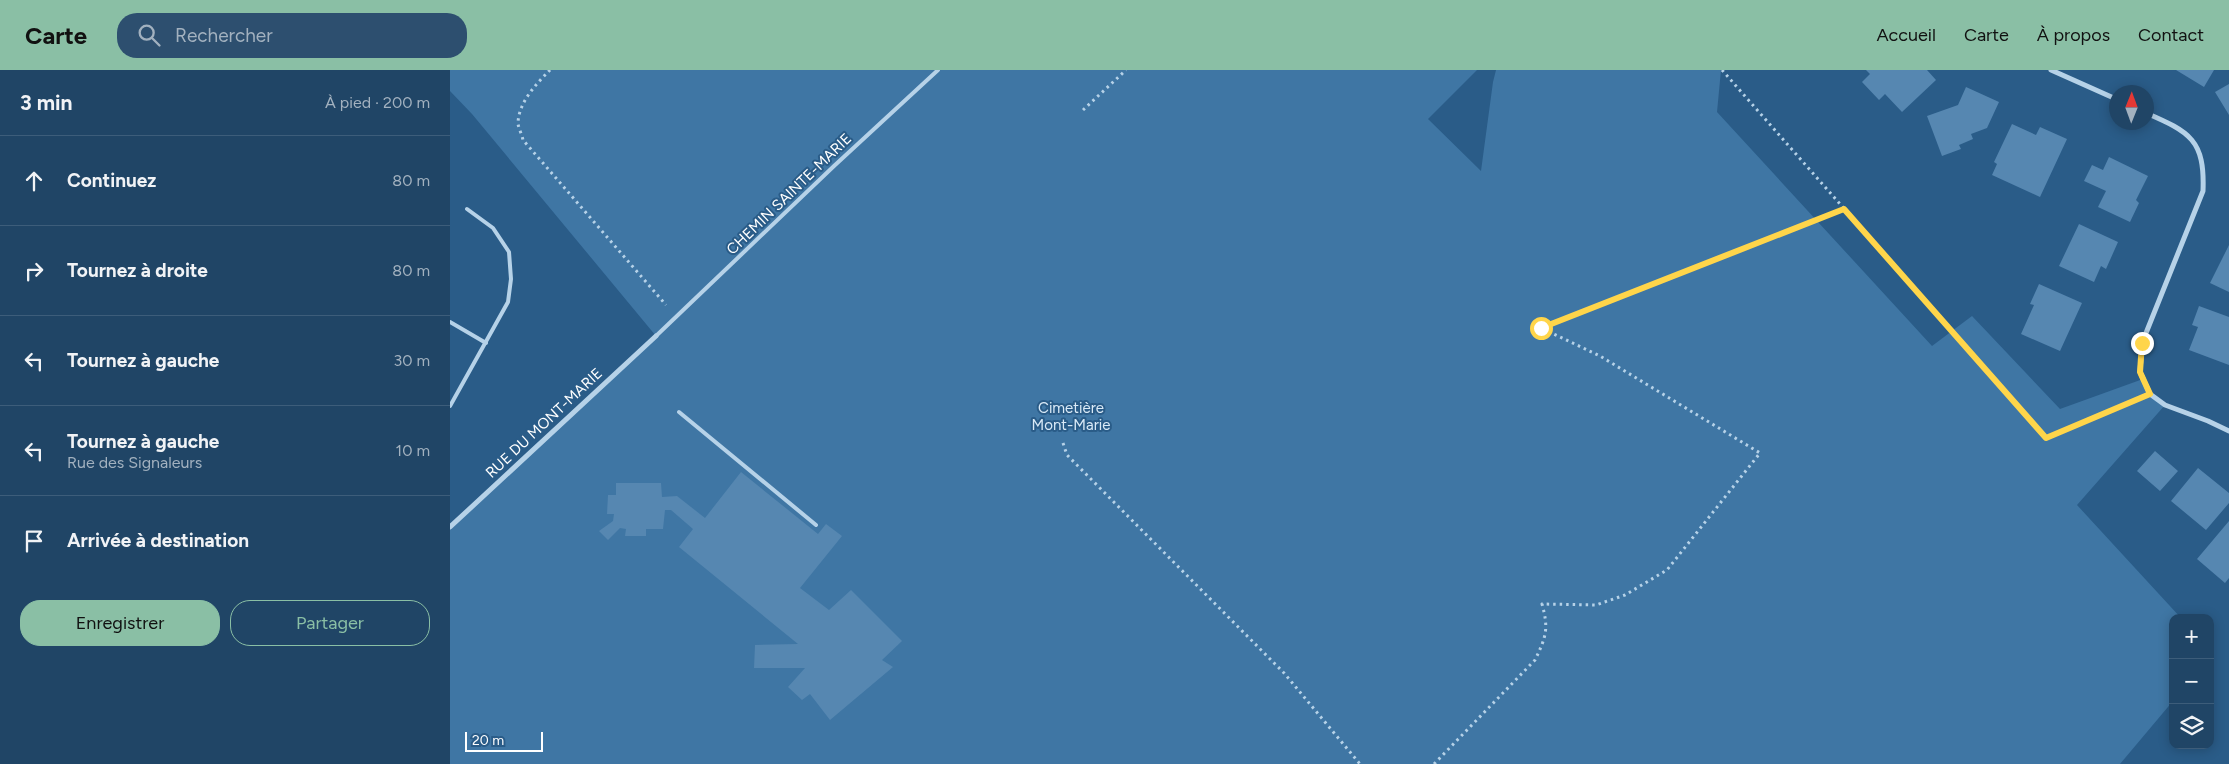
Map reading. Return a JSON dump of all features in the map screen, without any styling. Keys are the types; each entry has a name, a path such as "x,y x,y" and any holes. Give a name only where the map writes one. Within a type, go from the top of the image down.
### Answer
{"street":[{"path":"2051,70 2109,96"},
{"path":"2154,117 2182,129 2197,147 2204,167 2203,191 2142,343 2140,372 2150,394 2165,405 2229,431"},
{"name":"RUE DU MONT-MARIE","path":"450,527 656,336"}],"lane":[{"name":"CHEMIN SAINTE-MARIE","path":"656,336 834,166 938,70"},
{"path":"450,406 508,302 511,279 509,252 494,228 467,209"},
{"path":"450,322 486,343"},
{"path":"679,412 816,525"}],"path":[{"path":"550,70 536,84 525,101 518,124 523,140 677,317"},
{"path":"1083,110 1126,70"},
{"path":"1722,70 2046,438 2150,394"},
{"path":"1434,764 1535,660 1545,640 1547,624 1542,604 1596,605 1625,595 1668,570 1760,453 1600,356 1541,328 1844,209"},
{"path":"1063,443 1067,455 1284,673 1360,764"}],"green space":[{"name":"Cimetière Mont-Marie","path":"450,70 1477,70 1428,119 1481,171 1496,70 1721,70 1717,112 1932,346 1972,316 2060,409 2143,379 2150,394 2165,405 2077,505 2177,614 2169,614 2169,706 2120,764 450,764 450,527 656,336 472,114 450,91"}],"building":[{"path":"1866,70 1927,70 1936,80 1902,112 1885,94 1879,100 1862,82 1870,74"},
{"path":"2176,70 2214,70 2204,87"},
{"path":"2229,84 2229,115 2215,92"},
{"path":"1966,87 1999,102 1987,128 1971,134 1973,139 1959,145 1961,149 1942,156 1927,116 1958,105"},
{"path":"2012,124 2036,135 2040,127 2067,139 2040,197 1992,175 1997,164 1994,162"},
{"path":"2109,157 2148,176 2136,200 2139,203 2130,222 2098,207 2106,191 2084,181 2092,165 2103,170"},
{"path":"2079,224 2118,242 2106,269 2101,266 2094,282 2059,266"},
{"path":"2229,245 2229,292 2210,283"},
{"path":"2039,284 2082,303 2060,351 2021,334 2034,305 2030,304"},
{"path":"2199,306 2229,317 2229,365 2189,350 2198,327 2192,325"},
{"path":"2155,451 2178,471 2160,491 2137,471"},
{"path":"2198,468 2229,493 2229,503 2206,530 2171,501"},
{"path":"741,472 818,534 826,524 842,536 800,588 829,610 851,590 902,641 882,660 893,667 830,720 810,694 802,700 788,687 805,668 754,668 755,645 798,644 679,547 693,529 671,510 665,510 663,529 646,529 646,536 625,536 626,529 620,528 608,540 599,531 613,521 614,514 607,514 608,495 616,495 616,483 661,483 662,497 677,496 705,518"},
{"path":"2229,521 2229,578 2225,583 2197,559"}],"route":[{"path":"1541,328 1844,209 2046,438 2150,394 2140,372 2142,343"}]}
